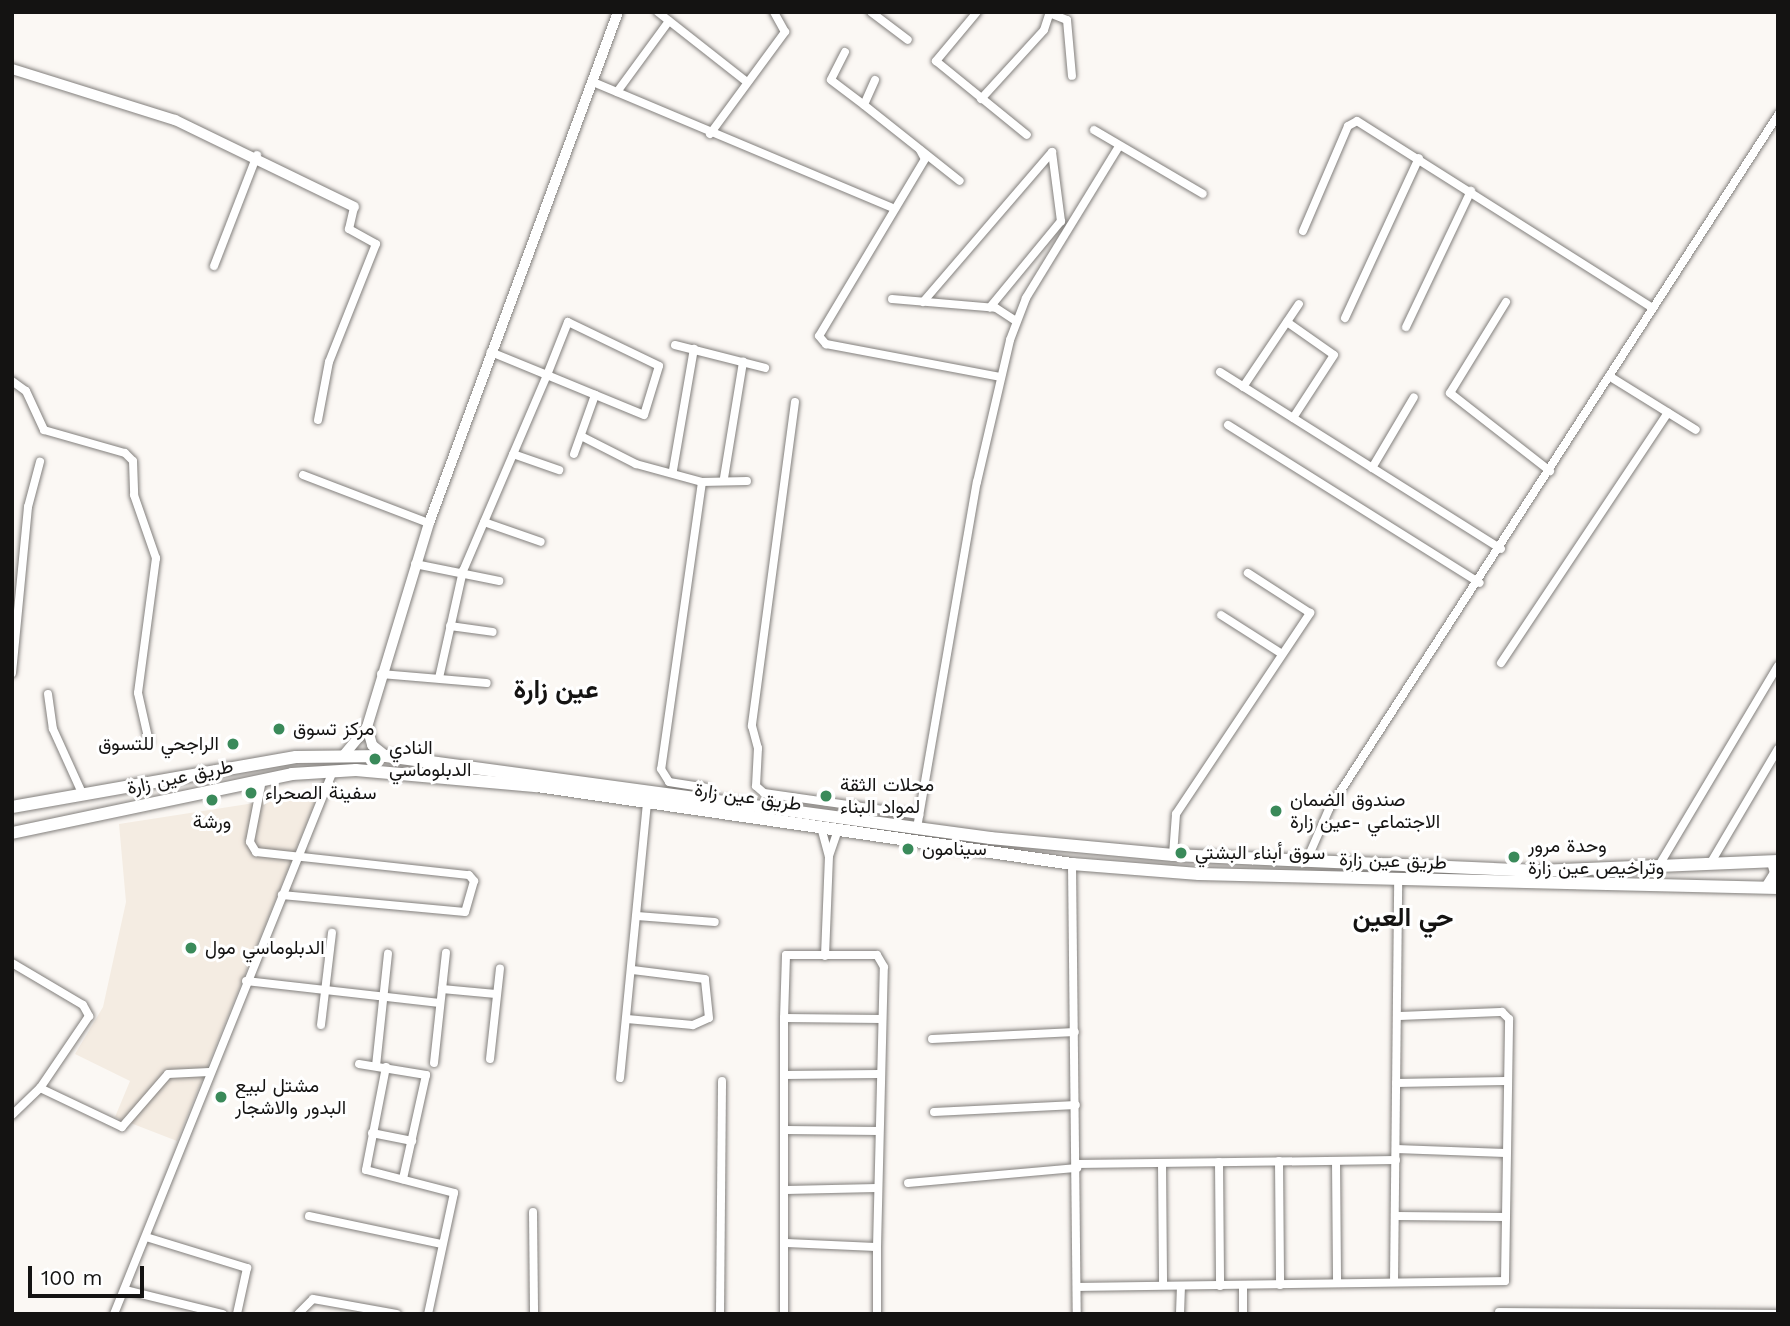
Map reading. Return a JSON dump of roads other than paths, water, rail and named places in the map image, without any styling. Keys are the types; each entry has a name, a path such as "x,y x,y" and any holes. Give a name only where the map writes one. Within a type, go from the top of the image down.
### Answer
{"main road":[{"path":"343,756 367,727 429,523 618,12"},
{"path":"12,69 175,120 257,155 354,207"},
{"path":"367,727 372,745 386,756"},
{"name":"طريق عين زارة","path":"12,807 296,757 386,756 1173,855 1306,862 1658,870 1775,862"},
{"name":"طريق عين زارة","path":"12,833 262,780 333,771 439,775 647,802 1072,864 1398,880 1773,887"},
{"path":"64,797 59,810 69,820"},
{"path":"1773,887 1775,862"}],"street":[{"path":"658,12 747,82"},
{"path":"710,134 785,33 774,12"},
{"path":"871,12 883,16 908,40"},
{"path":"977,12 936,61 1027,135"},
{"path":"981,99 1051,13 1067,20 1072,76"},
{"path":"617,92 669,21"},
{"path":"845,52 831,80 960,181"},
{"path":"864,105 875,80"},
{"path":"593,82 710,134 891,207"},
{"path":"1306,862 1329,810 1480,583 1609,376 1778,114"},
{"path":"1303,232 1351,122 1419,158 1653,308"},
{"path":"1094,130 1203,194"},
{"path":"795,401 752,726 758,748 756,786 764,793 918,822 1000,377 1016,321 1119,146"},
{"path":"920,150 925,159 891,207 819,336 827,344 1000,377"},
{"path":"923,302 1052,152 1061,221 990,307"},
{"path":"214,266 257,155"},
{"path":"1345,318 1419,158"},
{"path":"1406,327 1471,191"},
{"path":"318,420 329,362 376,244 349,229 354,207"},
{"path":"892,299 990,307 1016,321"},
{"path":"1506,302 1450,393 1550,471"},
{"path":"1243,387 1298,304"},
{"path":"439,678 463,571 547,375 568,322 659,366 644,415 595,395 547,375 491,352"},
{"path":"1287,322 1334,355 1293,418"},
{"path":"675,345 765,368"},
{"path":"673,470 694,349"},
{"path":"724,478 743,362"},
{"path":"1220,372 1501,550"},
{"path":"1609,376 1696,430"},
{"path":"12,381 26,391 44,430 125,453 133,461 134,495 156,558 138,702 149,743"},
{"path":"574,454 595,395"},
{"path":"1372,468 1414,397"},
{"path":"1501,663 1668,413"},
{"path":"1228,425 1480,583"},
{"path":"581,436 629,462 673,470 702,482 724,478 747,481"},
{"path":"513,454 559,470"},
{"path":"12,673 28,507 40,462"},
{"path":"303,475 429,523"},
{"path":"702,482 661,769 668,782 706,788"},
{"path":"484,522 541,542"},
{"path":"415,565 463,571 499,581"},
{"path":"1173,855 1176,814 1309,610 1248,573"},
{"path":"1221,615 1282,654"},
{"path":"450,626 493,632"},
{"path":"1658,870 1778,666"},
{"path":"381,674 487,683"},
{"path":"48,694 53,729 82,793"},
{"path":"1708,868 1778,749"},
{"path":"114,1314 209,1072 333,771"},
{"path":"262,780 251,846 297,860 469,875 471,902 465,912 282,895"},
{"path":"620,1079 633,970 647,802"},
{"path":"821,827 829,856"},
{"path":"825,956 829,856 838,830"},
{"path":"1072,864 1077,1314"},
{"path":"1394,1282 1398,880"},
{"path":"637,916 715,922"},
{"path":"321,1025 332,933"},
{"path":"434,1063 446,953"},
{"path":"376,1066 388,954"},
{"path":"784,1314 786,955 881,956 877,1314"},
{"path":"12,963 88,1010 88,1024 40,1088 12,1115"},
{"path":"490,1059 500,969"},
{"path":"627,1019 692,1025 709,1018 705,979 633,970"},
{"path":"246,981 440,1003"},
{"path":"442,989 496,994"},
{"path":"1078,1287 1505,1281 1505,1013 1397,1016"},
{"path":"784,1018 882,1019"},
{"path":"932,1039 1074,1032"},
{"path":"359,1065 426,1075 403,1179"},
{"path":"386,1067 366,1170 454,1193 428,1314"},
{"path":"40,1088 122,1128 162,1077 209,1072"},
{"path":"784,1075 879,1074"},
{"path":"720,1314 722,1081"},
{"path":"1396,1083 1505,1081"},
{"path":"933,1112 1076,1104"},
{"path":"786,1130 878,1131"},
{"path":"372,1133 412,1141"},
{"path":"1396,1149 1505,1153"},
{"path":"908,1183 1077,1166 1396,1160"},
{"path":"1279,1161 1280,1285"},
{"path":"1336,1161 1338,1283"},
{"path":"1219,1162 1220,1286"},
{"path":"1162,1163 1163,1285"},
{"path":"786,1190 877,1188"},
{"path":"533,1212 534,1314"},
{"path":"309,1216 442,1244"},
{"path":"1395,1216 1506,1217"},
{"path":"146,1237 247,1268 237,1314"},
{"path":"785,1243 877,1247"},
{"path":"1243,1286 1243,1314"},
{"path":"1180,1314 1181,1287"},
{"path":"125,1290 223,1314"},
{"path":"298,1314 307,1299 397,1314"},
{"path":"1499,1312 1777,1314"}],"place":[{"name":"مركز تسوق","path":"279,729"},
{"name":"الراجحي للتسوق","path":"233,744"},
{"name":"النادي الدبلوماسي","path":"375,759"},
{"name":"سفينة الصحراء","path":"251,793"},
{"name":"محلات الثقة لمواد البناء","path":"826,796"},
{"name":"ورشة","path":"212,800"},
{"name":"صندوق الضمان الاجتماعي -عين زارة","path":"1276,811"},
{"name":"سينامون","path":"908,849"},
{"name":"سوق أبناء البشتي","path":"1181,853"},
{"name":"وحدة مرور وتراخيص عين زارة","path":"1514,857"},
{"name":"الدبلوماسي مول","path":"191,948"},
{"name":"مشتل لبيع البدور والاشجار","path":"221,1097"}],"district":[{"name":"عين زارة","path":"556,690"},
{"name":"حي العين","path":"1403,918"}]}
